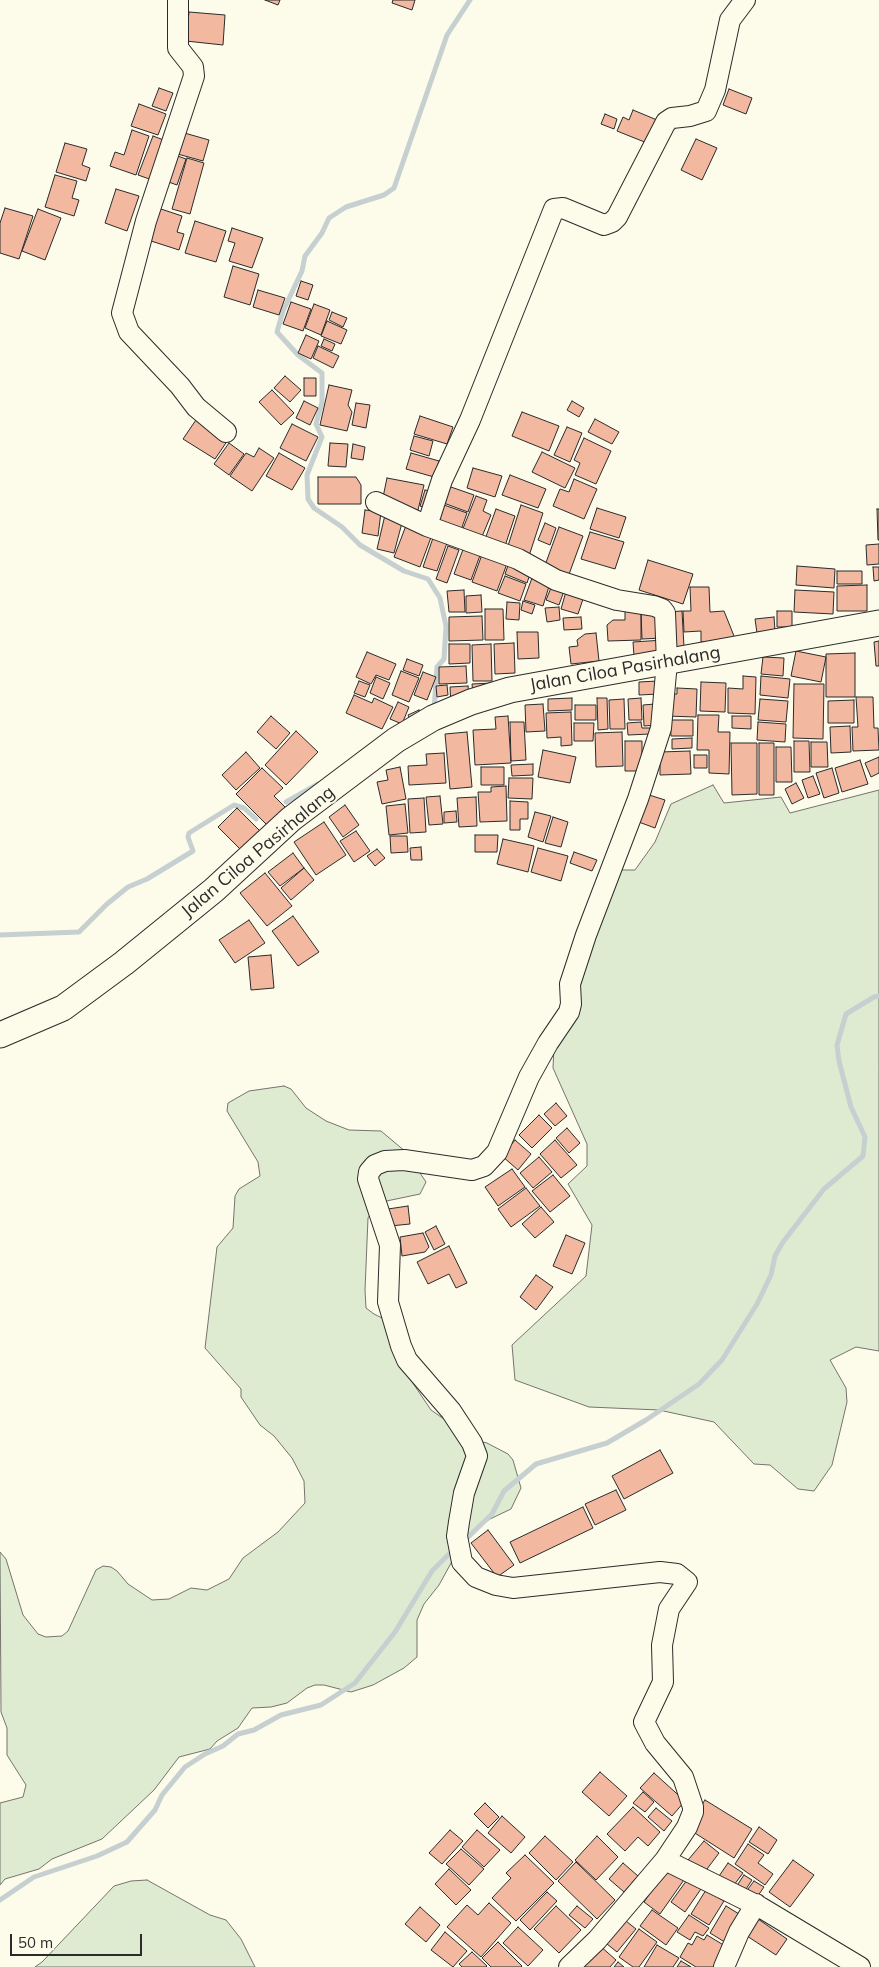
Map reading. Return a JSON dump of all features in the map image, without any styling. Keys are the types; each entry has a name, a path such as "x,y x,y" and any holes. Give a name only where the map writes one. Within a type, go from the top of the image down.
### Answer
{"main road":[{"name":"Jalan Ciloa Pasirhalang","path":"0,1035 63,1008 124,964 199,902 292,819 396,740 433,718 471,702 510,690 879,623"}],"street":[{"path":"178,0 178,48 193,67 194,76 146,221 122,313 129,332 180,386 196,407 226,432"},
{"path":"427,526 442,480 470,420 554,209 563,208 604,225 612,222 617,217 666,122 672,118 690,116 706,111 715,90 730,20 745,0"},
{"path":"376,502 427,526 508,555 556,580 618,600 632,601 662,609 665,613 667,662 661,728 638,800 570,984 571,1004 569,1012 548,1043 529,1077 497,1152 484,1166 472,1170 404,1160 385,1161 375,1166 369,1172 368,1179 390,1245 388,1302 401,1346 407,1360 451,1411 472,1443 476,1456 464,1493 457,1536 462,1562 476,1577 496,1585 513,1588 660,1572 677,1574 687,1582 669,1609 662,1645 663,1682 644,1722 654,1743 683,1777 693,1807 687,1827 665,1860 597,1940 569,1967"},
{"path":"665,1860 756,1904 856,1966"},
{"path":"724,1967 739,1932 756,1904"}],"green space":[{"path":"713,785 724,803 781,797 790,813 879,790 879,1351 856,1347 830,1360 846,1388 847,1402 832,1465 814,1491 798,1489 770,1465 754,1464 714,1422 659,1410 589,1407 515,1380 512,1345 586,1276 592,1225 568,1184 587,1166 587,1144 553,1068 554,1047 578,975 619,870 635,870 655,842 671,804"},
{"path":"284,1086 291,1089 306,1108 326,1121 349,1130 381,1131 406,1152 426,1182 420,1194 377,1203 368,1218 366,1308 388,1321 389,1340 394,1355 431,1410 474,1440 487,1443 508,1454 513,1460 521,1488 511,1509 490,1519 466,1536 439,1585 424,1604 417,1620 417,1657 404,1668 373,1685 351,1692 324,1685 315,1685 307,1688 287,1703 271,1707 252,1708 238,1728 217,1741 210,1749 179,1757 154,1790 102,1839 52,1859 39,1869 5,1879 0,1885 0,1803 23,1797 26,1785 7,1755 7,1728 1,1712 0,1552 6,1559 23,1615 38,1634 46,1637 62,1636 68,1631 96,1570 103,1566 111,1567 117,1571 128,1584 152,1600 169,1599 191,1588 207,1590 229,1579 243,1558 278,1532 305,1503 304,1481 292,1458 274,1436 260,1425 241,1397 241,1389 205,1348 217,1247 233,1228 235,1196 239,1189 260,1176 258,1162 227,1111 228,1103 249,1091"},
{"path":"147,1880 210,1915 226,1920 241,1939 255,1967 35,1967 42,1962 114,1886 131,1881"}],"building":[{"path":"265,0 280,0 278,5"},
{"path":"393,0 415,0 412,10 392,3"},
{"path":"189,12 225,15 223,45 186,41"},
{"path":"159,88 173,93 166,111 152,106"},
{"path":"729,89 752,98 746,114 723,105"},
{"path":"139,104 166,114 158,135 131,126"},
{"path":"633,110 657,120 647,143 617,131 623,117 629,120"},
{"path":"605,114 617,119 614,129 601,124"},
{"path":"132,130 149,136 136,175 110,166 115,152 124,155"},
{"path":"181,132 209,140 203,161 174,153"},
{"path":"153,136 169,142 155,181 138,175"},
{"path":"696,139 717,148 702,180 681,170"},
{"path":"65,143 87,149 82,165 90,168 86,181 56,172"},
{"path":"172,154 186,159 177,185 163,180"},
{"path":"187,158 204,163 190,214 172,209"},
{"path":"55,175 77,181 72,198 79,200 74,216 45,207"},
{"path":"116,189 139,196 127,231 105,223"},
{"path":"5,208 33,216 19,259 0,253 0,223"},
{"path":"158,208 182,216 177,232 184,234 179,250 148,240"},
{"path":"38,209 61,218 45,260 22,251"},
{"path":"195,221 226,231 216,262 185,253"},
{"path":"232,228 263,238 252,268 229,261 235,243 228,241"},
{"path":"233,266 259,274 250,305 224,297"},
{"path":"301,281 313,285 308,300 296,296"},
{"path":"258,290 285,298 279,315 253,307"},
{"path":"291,302 311,309 303,331 283,324"},
{"path":"314,304 330,310 321,335 305,328"},
{"path":"332,312 347,318 343,327 329,320"},
{"path":"327,321 347,330 341,344 321,336"},
{"path":"306,335 319,341 311,359 298,353"},
{"path":"324,339 335,344 332,351 321,346"},
{"path":"318,346 339,356 333,368 313,358"},
{"path":"285,376 301,390 290,402 274,388"},
{"path":"304,378 316,378 316,396 304,396"},
{"path":"329,385 352,390 348,405 352,412 347,431 320,425"},
{"path":"272,390 294,413 281,425 259,402"},
{"path":"304,401 318,408 310,425 296,418"},
{"path":"572,401 584,408 579,417 567,410"},
{"path":"356,403 370,405 366,428 352,425"},
{"path":"522,412 559,426 549,451 512,436"},
{"path":"420,416 453,427 447,444 414,434"},
{"path":"198,417 230,437 215,459 183,439"},
{"path":"595,419 619,432 612,444 588,432"},
{"path":"292,424 318,437 306,461 280,448"},
{"path":"567,427 582,433 570,462 554,455"},
{"path":"414,436 433,441 429,456 410,450"},
{"path":"584,438 611,451 596,484 575,475 580,463 574,460"},
{"path":"229,443 244,454 229,475 214,464"},
{"path":"330,443 348,444 346,467 328,466"},
{"path":"353,444 365,447 363,460 351,458"},
{"path":"259,448 274,458 252,491 230,476 246,453 254,457"},
{"path":"542,452 575,468 565,488 532,472"},
{"path":"279,453 305,468 292,490 266,476"},
{"path":"411,453 439,461 434,477 406,469"},
{"path":"473,468 502,476 495,497 467,488"},
{"path":"510,475 546,489 538,508 502,495"},
{"path":"318,477 356,477 361,485 361,504 318,504"},
{"path":"387,478 424,485 418,510 382,502"},
{"path":"574,479 597,489 584,519 553,506 560,489 569,492"},
{"path":"448,486 474,495 468,512 441,502"},
{"path":"425,490 434,492 430,509 420,506"},
{"path":"476,496 487,500 483,511 491,515 481,539 462,531"},
{"path":"441,504 467,513 461,530 435,520"},
{"path":"521,505 543,513 528,559 506,552"},
{"path":"597,508 626,517 619,538 590,529"},
{"path":"496,509 515,516 504,549 484,542"},
{"path":"877,509 879,509 879,540 878,540"},
{"path":"365,510 381,512 378,536 362,533"},
{"path":"385,515 403,519 394,553 377,549"},
{"path":"407,523 433,532 420,567 394,557"},
{"path":"545,523 556,528 550,545 538,540"},
{"path":"559,527 583,536 568,577 544,568"},
{"path":"590,532 624,542 615,569 581,559"},
{"path":"434,535 448,540 437,571 423,567"},
{"path":"465,544 482,550 471,580 454,574"},
{"path":"879,544 879,564 867,565 866,545"},
{"path":"448,546 459,550 447,583 436,579"},
{"path":"484,549 509,558 497,591 472,582"},
{"path":"510,560 532,568 527,583 505,574"},
{"path":"648,560 693,574 683,604 639,590"},
{"path":"797,566 835,569 834,588 796,585"},
{"path":"873,567 879,567 879,580 874,581"},
{"path":"837,571 862,571 862,584 837,584"},
{"path":"505,576 526,584 520,601 498,593"},
{"path":"532,578 550,583 543,606 524,600"},
{"path":"553,583 565,588 559,605 546,600"},
{"path":"867,585 867,611 837,611 837,586"},
{"path":"690,587 709,587 710,612 724,611 736,641 701,642 701,631 684,632 683,611 691,611"},
{"path":"567,588 585,593 578,614 561,609"},
{"path":"464,590 465,612 449,612 447,591"},
{"path":"795,590 834,592 833,614 794,612"},
{"path":"481,595 482,612 466,613 466,596"},
{"path":"523,601 535,605 532,614 521,610"},
{"path":"507,602 520,603 519,620 506,619"},
{"path":"559,607 560,620 547,622 545,608"},
{"path":"485,609 503,609 504,640 485,640"},
{"path":"625,611 641,611 641,640 608,641 607,625 613,620 625,620"},
{"path":"682,611 684,647 669,648 667,612"},
{"path":"777,611 792,611 792,627 777,627"},
{"path":"641,612 662,612 662,638 642,639"},
{"path":"482,616 483,640 449,641 449,617"},
{"path":"581,617 582,629 564,630 563,618"},
{"path":"774,617 775,631 757,633 755,619"},
{"path":"517,632 538,632 539,658 518,659"},
{"path":"596,633 599,661 571,664 569,647 578,646 577,640 585,634"},
{"path":"664,640 665,653 634,656 633,642"},
{"path":"879,641 879,666 876,666 874,642"},
{"path":"514,643 515,673 495,674 494,644"},
{"path":"449,644 470,644 470,663 449,664"},
{"path":"491,644 492,681 473,681 472,645"},
{"path":"796,651 826,657 821,682 791,676"},
{"path":"367,652 396,664 389,680 376,675 371,684 356,677"},
{"path":"855,653 855,697 826,697 826,654"},
{"path":"763,657 784,658 783,676 761,674"},
{"path":"407,659 423,665 419,676 403,670"},
{"path":"466,666 467,683 439,684 439,667"},
{"path":"401,671 419,678 409,702 392,695"},
{"path":"423,672 436,677 427,700 414,695"},
{"path":"743,676 756,677 755,714 728,713 728,688 743,689"},
{"path":"761,676 790,679 788,698 760,695"},
{"path":"376,677 390,683 383,699 370,693"},
{"path":"359,681 370,685 365,697 354,693"},
{"path":"658,681 659,694 639,695 639,682"},
{"path":"701,682 726,683 725,712 700,711"},
{"path":"492,683 473,694 472,684"},
{"path":"794,684 824,684 823,739 793,738"},
{"path":"447,685 448,695 437,697 436,686"},
{"path":"468,686 469,699 451,705 450,687"},
{"path":"677,688 697,689 696,717 666,716 666,694 677,694"},
{"path":"354,695 372,703 374,698 393,707 382,729 346,713"},
{"path":"856,697 873,697 874,728 878,728 879,750 853,751 852,727 858,727"},
{"path":"572,698 572,710 548,711 548,699"},
{"path":"597,698 607,698 608,729 598,730"},
{"path":"641,698 642,720 629,720 628,699"},
{"path":"624,699 625,729 610,729 609,700"},
{"path":"760,699 788,701 786,722 758,720"},
{"path":"854,700 854,723 828,723 828,701"},
{"path":"398,702 409,707 402,724 390,719"},
{"path":"543,704 545,731 526,732 525,705"},
{"path":"655,704 657,725 644,726 643,705"},
{"path":"575,705 596,705 596,720 575,720"},
{"path":"419,710 422,717 411,722 408,715"},
{"path":"571,712 572,745 561,746 561,737 547,738 546,713"},
{"path":"698,715 719,715 718,732 730,732 729,774 709,773 709,750 697,750"},
{"path":"271,716 290,733 276,749 257,732"},
{"path":"508,716 511,763 475,765 473,730 496,729 495,717"},
{"path":"732,716 751,716 751,729 732,728"},
{"path":"670,720 693,720 693,736 671,736"},
{"path":"510,722 524,722 526,760 511,761"},
{"path":"641,722 642,728 650,728 650,734 628,735 627,723"},
{"path":"758,722 786,724 785,742 757,740"},
{"path":"574,723 594,723 593,741 574,741"},
{"path":"850,726 851,752 831,753 830,727"},
{"path":"296,731 318,752 286,785 265,765"},
{"path":"467,732 472,787 450,789 445,734"},
{"path":"622,732 623,766 596,767 595,733"},
{"path":"692,738 692,748 672,749 672,739"},
{"path":"625,741 642,741 642,771 625,771"},
{"path":"794,741 809,741 810,772 794,772"},
{"path":"811,742 827,742 828,767 811,767"},
{"path":"731,743 757,743 757,794 732,795"},
{"path":"759,743 774,743 774,795 759,795"},
{"path":"776,747 791,747 792,782 776,782"},
{"path":"543,750 576,757 570,783 538,777"},
{"path":"690,751 691,774 660,775 660,752"},
{"path":"246,752 260,768 236,790 222,775"},
{"path":"444,753 446,783 409,785 408,766 427,765 426,754"},
{"path":"694,755 707,755 707,768 694,768"},
{"path":"879,757 879,773 871,777 865,763"},
{"path":"860,760 868,784 842,792 835,768"},
{"path":"533,764 533,775 512,776 511,765"},
{"path":"400,767 406,799 382,804 377,782 388,780 386,770"},
{"path":"481,767 504,767 504,785 481,785"},
{"path":"262,768 283,788 274,796 291,813 273,831 236,794"},
{"path":"832,768 839,793 824,798 816,773"},
{"path":"813,776 820,794 808,798 802,780"},
{"path":"509,778 533,778 532,799 508,798"},
{"path":"796,783 804,798 792,804 785,789"},
{"path":"506,786 507,821 480,822 478,792 491,792 491,787"},
{"path":"646,794 665,800 655,828 636,821"},
{"path":"440,796 443,824 429,825 426,797"},
{"path":"476,797 477,826 459,827 457,798"},
{"path":"424,798 426,832 410,833 408,799"},
{"path":"510,801 528,802 528,819 520,819 520,830 510,830"},
{"path":"405,804 408,833 389,835 386,806"},
{"path":"345,805 359,825 343,837 329,817"},
{"path":"237,808 264,835 245,854 218,827"},
{"path":"456,811 457,822 444,823 444,812"},
{"path":"535,812 551,816 543,842 528,837"},
{"path":"553,817 568,822 561,847 545,843"},
{"path":"324,822 346,855 316,875 294,842"},
{"path":"356,831 370,851 354,862 340,841"},
{"path":"475,835 498,835 497,852 475,852"},
{"path":"390,836 407,836 408,852 391,853"},
{"path":"503,839 534,846 528,872 497,864"},
{"path":"421,847 422,860 411,860 410,848"},
{"path":"538,848 568,856 561,881 531,872"},
{"path":"377,849 385,858 375,866 367,856"},
{"path":"574,852 597,860 592,871 570,863"},
{"path":"293,853 304,868 280,886 268,872"},
{"path":"304,868 314,880 291,900 281,888"},
{"path":"265,873 292,906 267,926 240,893"},
{"path":"293,916 319,952 298,966 272,931"},
{"path":"249,920 265,943 235,963 219,940"},
{"path":"271,955 274,988 251,990 248,957"},
{"path":"556,1103 567,1116 555,1126 544,1114"},
{"path":"539,1115 552,1128 532,1148 519,1135"},
{"path":"567,1128 580,1143 569,1153 556,1138"},
{"path":"515,1140 531,1154 518,1170 502,1156"},
{"path":"555,1140 577,1165 561,1178 540,1154"},
{"path":"539,1157 552,1172 533,1188 520,1173"},
{"path":"512,1169 525,1187 498,1206 485,1187"},
{"path":"553,1175 570,1196 550,1212 532,1191"},
{"path":"526,1188 540,1206 511,1227 498,1209"},
{"path":"408,1206 410,1224 390,1226 388,1209"},
{"path":"541,1207 554,1222 535,1238 522,1224"},
{"path":"436,1226 445,1244 434,1250 425,1232"},
{"path":"423,1233 429,1247 425,1252 402,1256 400,1237"},
{"path":"566,1235 585,1243 572,1274 553,1266"},
{"path":"449,1246 467,1283 456,1288 449,1274 428,1284 417,1262"},
{"path":"536,1275 553,1287 536,1310 520,1297"},
{"path":"660,1450 673,1473 624,1499 612,1476"},
{"path":"616,1490 626,1510 595,1525 585,1504"},
{"path":"583,1507 593,1528 520,1563 510,1542"},
{"path":"488,1530 514,1565 497,1577 471,1543"},
{"path":"600,1772 627,1796 609,1816 582,1792"},
{"path":"654,1773 685,1801 672,1816 640,1788"},
{"path":"643,1792 654,1802 645,1812 633,1803"},
{"path":"705,1800 752,1829 734,1858 687,1828"},
{"path":"485,1803 499,1817 488,1828 474,1814"},
{"path":"633,1807 660,1832 648,1846 638,1837 625,1851 607,1834"},
{"path":"656,1808 672,1821 664,1831 648,1817"},
{"path":"502,1816 525,1837 511,1853 488,1833"},
{"path":"759,1827 777,1840 768,1854 749,1842"},
{"path":"450,1830 463,1841 442,1864 429,1853"},
{"path":"477,1830 500,1850 484,1867 462,1847"},
{"path":"545,1836 573,1862 556,1880 529,1853"},
{"path":"597,1836 618,1857 596,1880 575,1860"},
{"path":"704,1841 719,1853 704,1873 688,1860"},
{"path":"748,1844 764,1855 758,1863 773,1874 765,1885 735,1864"},
{"path":"461,1849 484,1869 469,1885 446,1864"},
{"path":"525,1855 554,1883 516,1921 492,1898 511,1878 506,1873"},
{"path":"793,1860 814,1875 790,1907 769,1892"},
{"path":"576,1862 615,1900 597,1919 558,1881"},
{"path":"623,1863 638,1876 624,1892 609,1879"},
{"path":"728,1863 743,1873 731,1889 717,1879"},
{"path":"670,1865 686,1877 660,1914 644,1902"},
{"path":"449,1869 471,1890 456,1905 435,1884"},
{"path":"744,1875 752,1880 744,1892 736,1887"},
{"path":"687,1880 701,1889 685,1912 671,1902"},
{"path":"754,1881 764,1887 755,1900 745,1893"},
{"path":"706,1890 724,1901 709,1925 691,1914"},
{"path":"547,1892 557,1901 530,1930 520,1920"},
{"path":"489,1903 511,1923 481,1957 447,1927 467,1905 478,1915"},
{"path":"556,1906 581,1930 559,1953 534,1929"},
{"path":"577,1906 593,1919 585,1928 569,1915"},
{"path":"726,1906 744,1917 728,1944 710,1933"},
{"path":"420,1907 440,1925 426,1942 405,1924"},
{"path":"652,1910 678,1928 666,1945 640,1926"},
{"path":"689,1915 709,1928 703,1936 695,1932 690,1940 677,1932"},
{"path":"621,1917 636,1929 617,1952 602,1940"},
{"path":"758,1919 787,1939 776,1955 747,1936"},
{"path":"518,1927 543,1950 528,1966 503,1943"},
{"path":"639,1929 657,1942 639,1967 633,1967 619,1957"},
{"path":"445,1932 467,1951 453,1967 431,1950"},
{"path":"707,1935 730,1949 720,1967 696,1967 680,1957 688,1943 692,1945 697,1936 704,1940"},
{"path":"498,1942 521,1967 491,1967 482,1958"},
{"path":"599,1945 616,1960 610,1967 578,1967"},
{"path":"657,1945 679,1958 673,1967 644,1967"},
{"path":"472,1952 486,1967 462,1967 459,1964"},
{"path":"681,1961 691,1967 677,1967"},
{"path":"618,1962 624,1967 614,1967"}],"waterway":[{"path":"434,710 437,667 444,659 446,626 440,598 428,579 404,571 360,545 342,527 314,508 308,499 307,475 322,437 316,424 322,402 322,373 298,355 277,332 283,311 302,271 305,256 322,233 329,218 346,207 384,195 394,188 447,35 470,0"},
{"path":"286,802 318,784"},
{"path":"0,935 79,932 107,904 128,887 147,879 193,851 188,837 189,833 234,805 244,808 256,819"},
{"path":"464,1541 492,1514 504,1491 536,1464 607,1443 646,1420 699,1384 722,1360 757,1304 771,1275 775,1256 783,1242 824,1189 863,1156 865,1137 851,1107 839,1061 837,1045 846,1014 874,997 879,996"},
{"path":"0,1900 34,1877 97,1856 127,1842 155,1810 162,1795 185,1767 205,1754 223,1746 238,1734 254,1730 281,1715 321,1705 355,1683 395,1632 432,1571 453,1550"}]}
